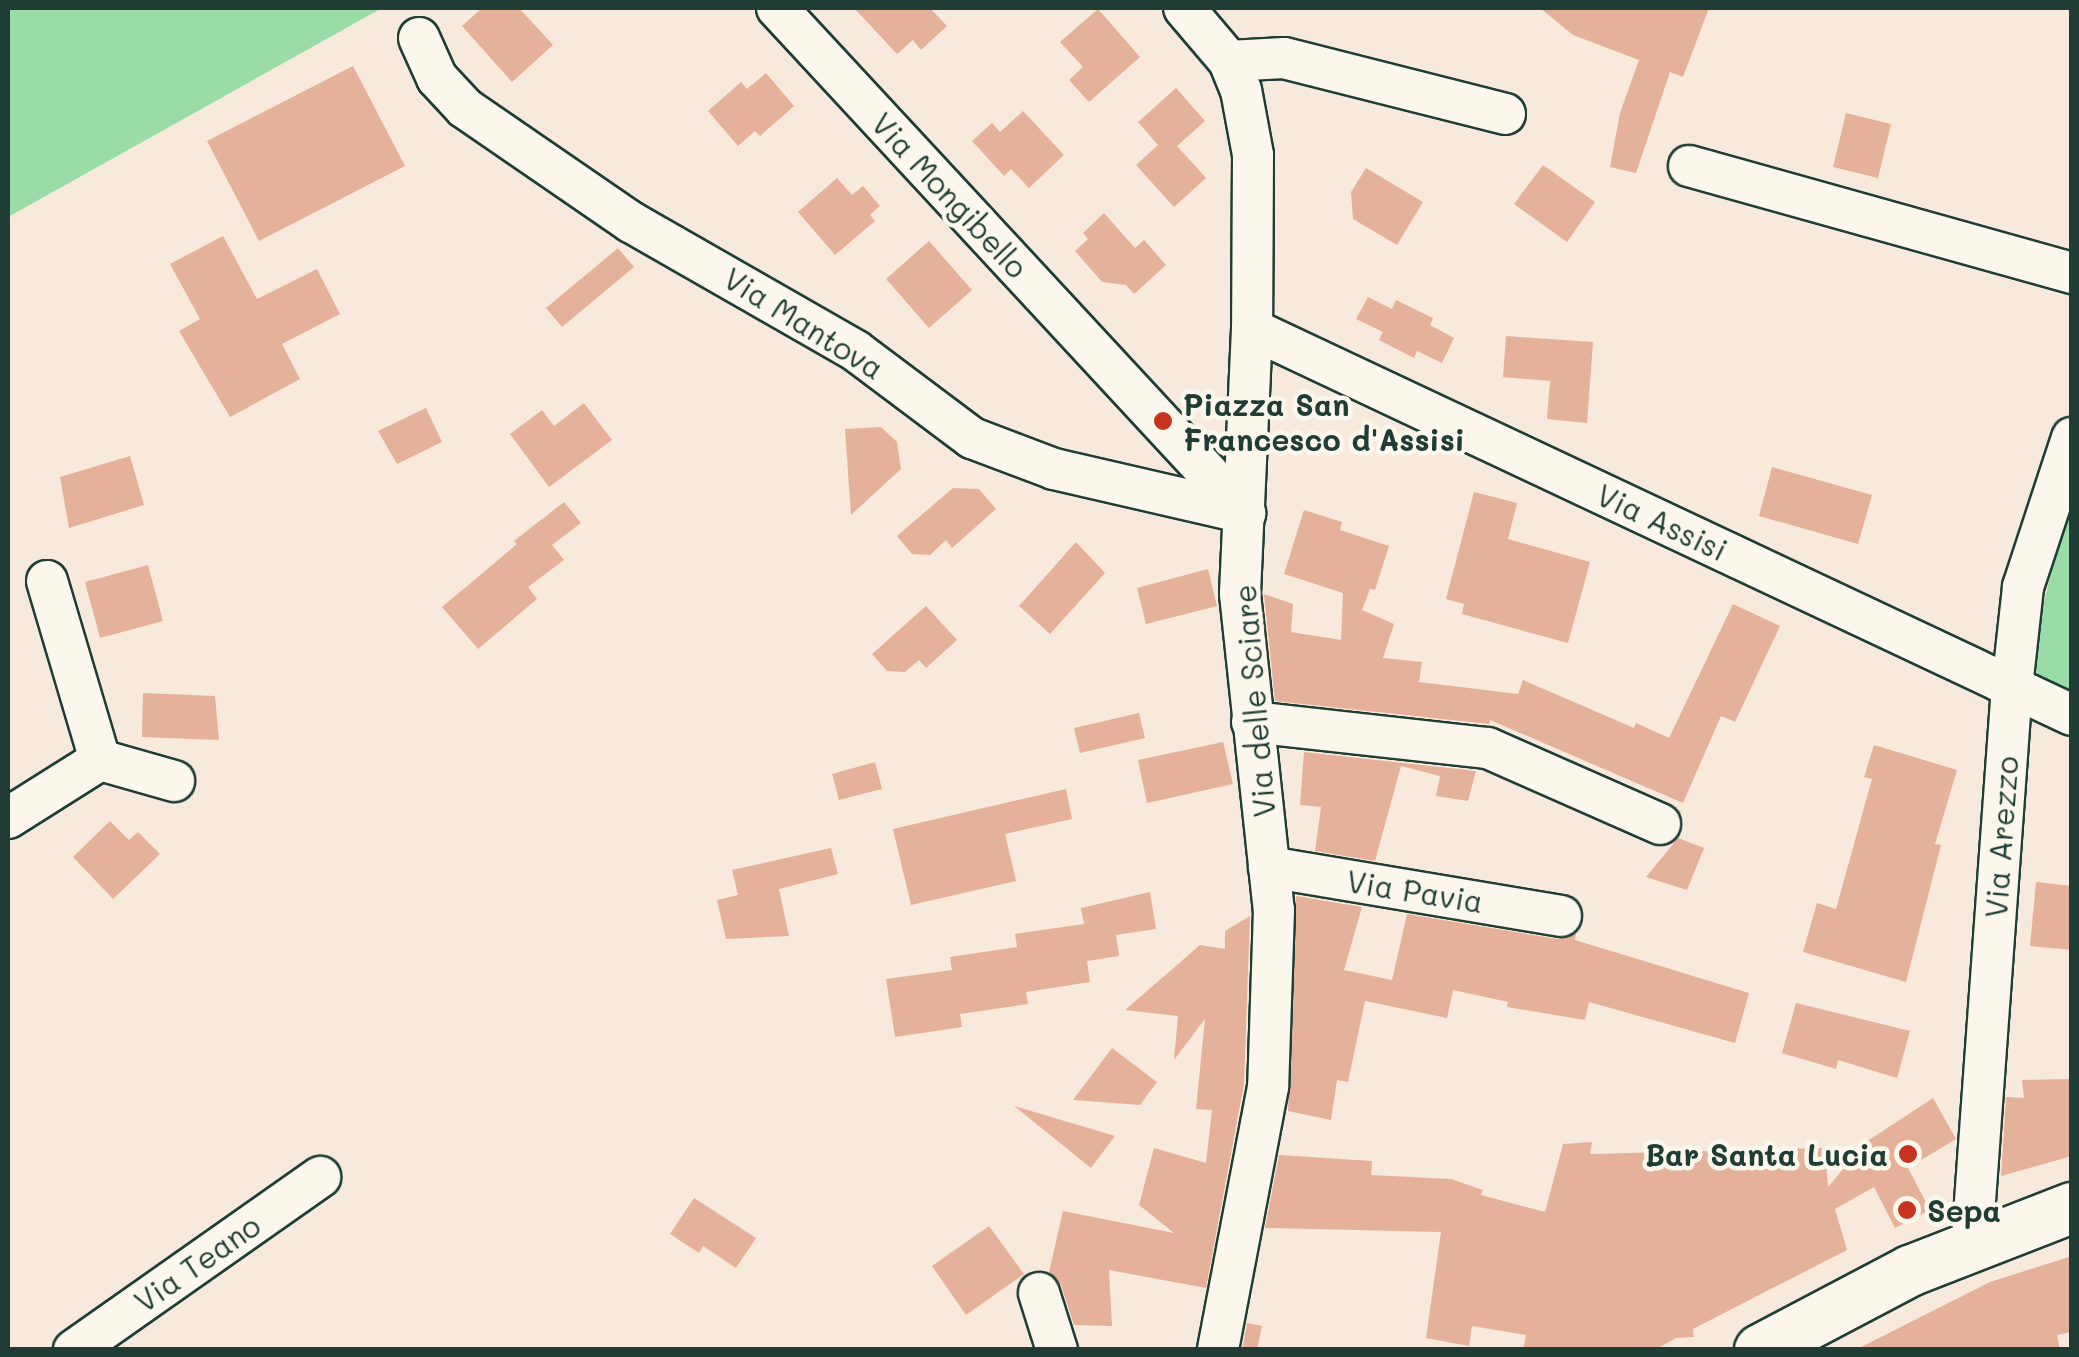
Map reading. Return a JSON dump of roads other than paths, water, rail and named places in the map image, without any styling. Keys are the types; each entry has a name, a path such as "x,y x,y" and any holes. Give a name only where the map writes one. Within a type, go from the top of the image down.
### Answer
{"main road":[{"path":"1760,1350 1972,1243 2072,1208"}],"street":[{"name":"Via Mongibello","path":"776,8 1245,513"},
{"name":"Via delle Sciare","path":"1184,8 1229,61 1240,90 1253,155 1252,329 1240,594 1274,910 1268,1088 1218,1350"},
{"name":"Via Mantova","path":"418,38 437,78 465,108 632,222 856,351 972,438 1054,469 1245,513"},
{"path":"1229,61 1284,58 1504,114"},
{"path":"1689,166 2072,273"},
{"name":"Via Assisi","path":"1252,329 2072,715"},
{"name":"Via Arezzo","path":"1972,1243 2012,688 2024,587 2072,438"},
{"path":"48,581 100,760"},
{"path":"1252,722 1488,748 1660,824"},
{"path":"8,818 100,760 174,781"},
{"name":"Via Pavia","path":"1269,867 1561,916"},
{"name":"Via Teano","path":"74,1350 320,1177"},
{"path":"1039,1293 1058,1350"}],"place":[{"name":"Piazza San Francesco d'Assisi","path":"1163,421"},
{"name":"Bar Santa Lucia","path":"1908,1154"},
{"name":"Sepa","path":"1907,1210"}]}
